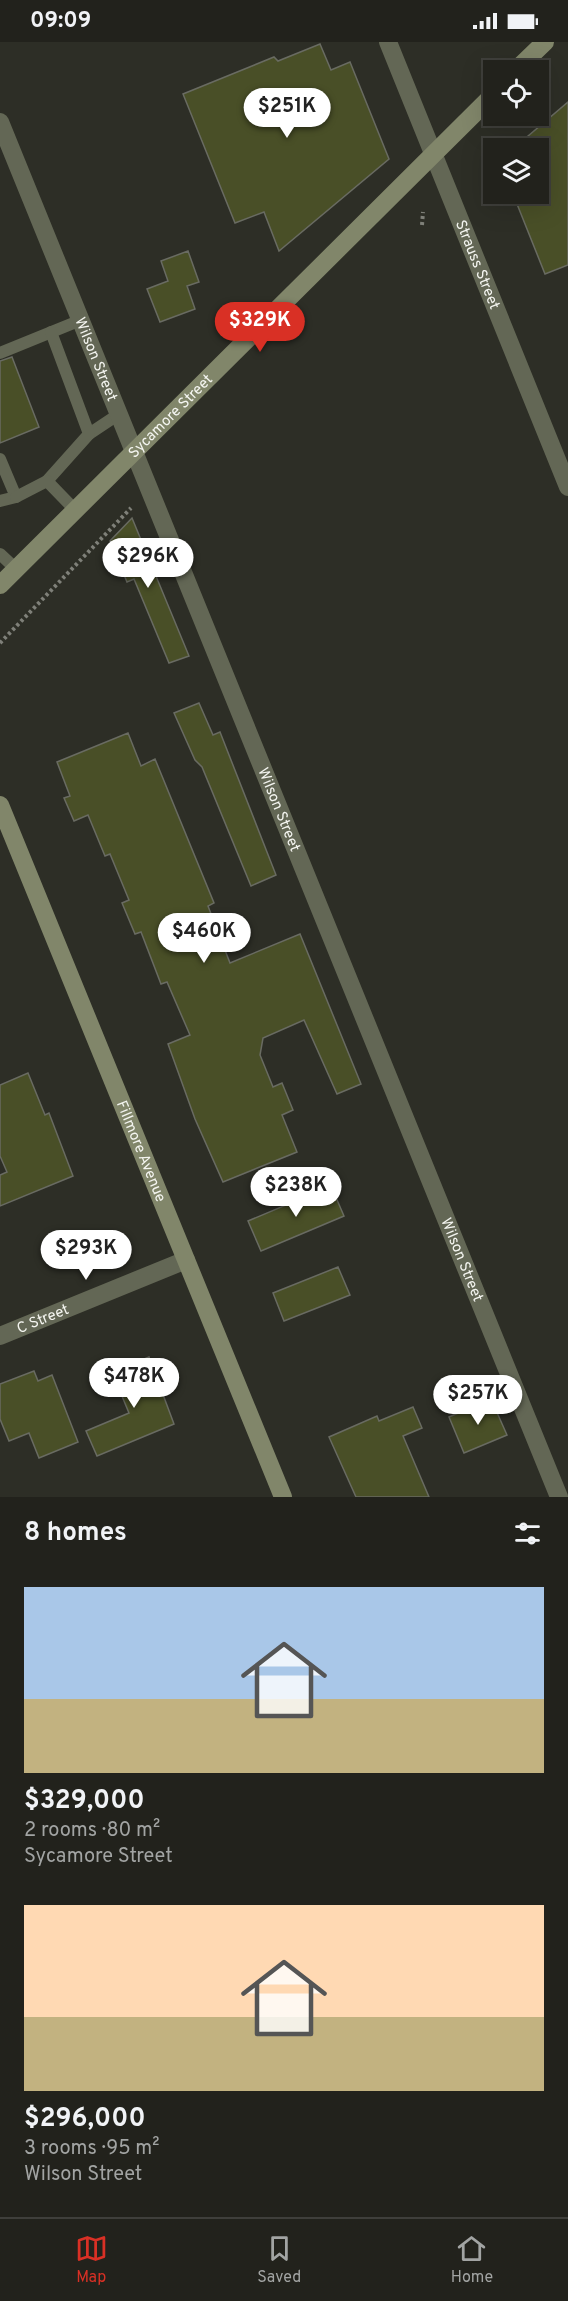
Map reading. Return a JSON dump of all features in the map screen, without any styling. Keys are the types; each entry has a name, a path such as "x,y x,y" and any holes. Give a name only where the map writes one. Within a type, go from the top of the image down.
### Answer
{"street":[{"name":"Strauss Street","path":"388,42 435,153 568,487"},
{"path":"526,60 545,42"},
{"name":"Sycamore Street","path":"0,585 483,105"},
{"name":"Wilson Street","path":"0,122 559,1497"},
{"name":"Fillmore Avenue","path":"0,805 283,1497"},
{"name":"C Street","path":"0,1336 186,1260"}],"lane":[{"path":"0,353 81,320"},
{"path":"51,332 89,434"},
{"path":"0,501 15,497 47,481 89,434 119,414"},
{"path":"0,459 15,497"},
{"path":"47,481 76,511"},
{"path":"0,554 16,569"}],"path":[{"path":"422,225 423,212"},
{"path":"0,643 131,510"}],"building":[{"path":"320,44 331,70 350,62 389,159 279,251 264,212 235,223 183,94 274,57 278,61"},
{"path":"568,102 568,265 545,274 517,204 549,204 549,138 526,138 540,126 549,126 549,118"},
{"path":"188,251 199,282 187,286 195,309 160,322 147,289 168,281 161,261"},
{"path":"12,357 39,427 0,443 0,361"},
{"path":"132,518 189,656 169,663 134,579 127,582 110,541"},
{"path":"199,703 213,735 220,732 276,875 251,886 202,767 195,760 174,713"},
{"path":"128,733 141,766 155,759 214,903 208,906 230,963 300,934 361,1084 337,1094 304,1020 263,1038 260,1055 273,1087 282,1083 293,1110 282,1115 297,1152 223,1182 195,1119 168,1044 190,1035 167,982 161,984 141,932 135,934 122,903 129,900 110,854 105,856 88,815 74,821 64,798 70,796 57,762"},
{"path":"28,1073 45,1115 49,1113 73,1176 0,1206 0,1175 7,1172 0,1156 0,1085"},
{"path":"331,1186 344,1216 261,1251 248,1221"},
{"path":"338,1267 350,1295 284,1321 273,1293"},
{"path":"149,1357 174,1424 97,1456 86,1431 129,1413 112,1372"},
{"path":"34,1371 38,1381 52,1375 78,1442 39,1458 29,1433 9,1441 0,1419 0,1384"},
{"path":"491,1399 507,1435 464,1453 449,1417"},
{"path":"413,1407 422,1428 403,1436 429,1497 356,1497 329,1437 377,1416 379,1421"}]}
